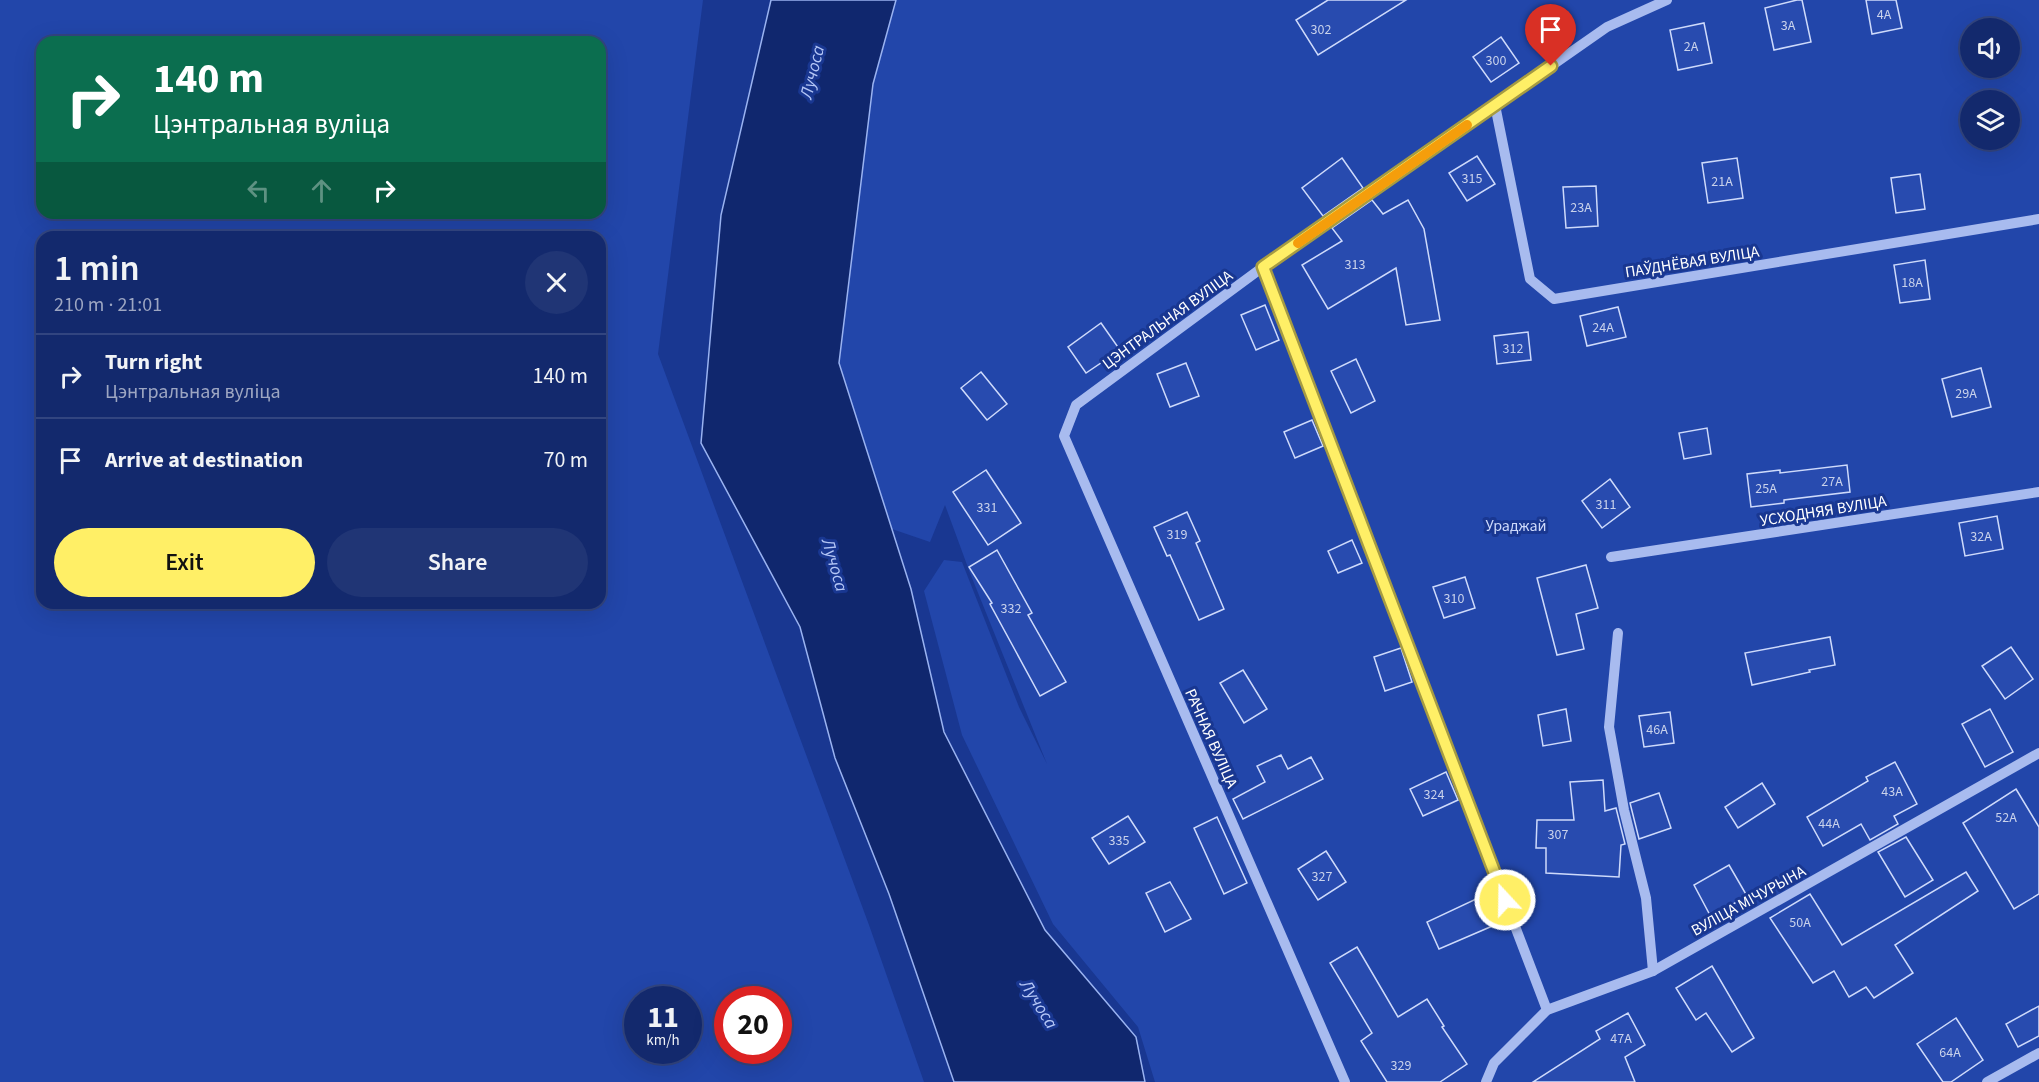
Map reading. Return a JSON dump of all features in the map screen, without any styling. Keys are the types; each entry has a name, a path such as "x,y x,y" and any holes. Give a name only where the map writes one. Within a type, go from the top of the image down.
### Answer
{"lane":[{"name":"ЦЭНТРАЛЬНАЯ ВУЛІЦА","path":"1076,405 1263,267 1607,27 1667,0"},
{"name":"ПАЎДНЁВАЯ ВУЛІЦА","path":"1495,105 1530,279 1554,299 2039,219"},
{"path":"1263,267 1547,1010"},
{"name":"РАЧНАЯ ВУЛІЦА","path":"1076,405 1064,436 1345,1082"},
{"name":"УСХОДНЯЯ ВУЛІЦА","path":"1611,556 2039,492"},
{"path":"1618,633 1609,728 1623,810 1646,898 1653,971"},
{"name":"ВУЛІЦА МІЧУРЫНА","path":"1486,1082 1494,1063 1547,1010 1653,971 2039,753"},
{"path":"1987,1082 2039,1053"}],"green space":[{"path":"0,0 703,0 658,354 869,925 924,1082 0,1082"},
{"name":"Ураджай","path":"896,0 2039,0 2039,1082 1155,1082 1138,1027 1053,924 962,735 924,591 944,560 962,562 1019,707 1047,764 945,505 930,542 892,529 839,363 873,84"}],"water":[{"name":"Лучоса","path":"771,0 896,0 873,84 839,363 911,589 944,732 1045,930 1136,1037 1145,1082 954,1082 889,894 835,758 800,627 701,443 721,215"}],"building":[{"path":"1328,0 1406,0 1318,55 1296,20"},
{"path":"1802,0 1811,42 1774,50 1765,8"},
{"path":"1866,0 1896,0 1902,28 1872,34"},
{"path":"1704,23 1712,63 1678,70 1670,30"},
{"path":"1501,37 1519,63 1491,82 1473,57"},
{"path":"1477,156 1495,184 1467,201 1449,173"},
{"path":"1342,158 1363,188 1323,216 1302,188"},
{"path":"1737,158 1743,198 1708,203 1702,163"},
{"path":"1920,174 1925,209 1896,213 1891,178"},
{"path":"1596,186 1598,226 1566,228 1563,187"},
{"path":"1372,200 1383,214 1408,200 1424,229 1440,320 1406,325 1396,268 1328,309 1302,265 1342,241 1332,228"},
{"path":"1925,260 1930,299 1900,303 1894,265"},
{"path":"1265,305 1279,340 1256,350 1241,315"},
{"path":"1618,307 1626,337 1587,346 1580,316"},
{"path":"1101,323 1120,350 1086,373 1068,347"},
{"path":"1528,332 1531,360 1497,364 1494,336"},
{"path":"1356,359 1375,401 1351,413 1331,371"},
{"path":"1186,363 1199,396 1170,407 1157,374"},
{"path":"1981,368 1991,407 1952,417 1942,379"},
{"path":"981,372 1007,404 987,420 961,388"},
{"path":"1312,420 1323,446 1295,458 1284,432"},
{"path":"1707,428 1711,454 1684,459 1679,433"},
{"path":"1847,465 1850,492 1784,500 1784,503 1751,507 1747,474 1780,470 1780,473"},
{"path":"986,470 1021,523 988,545 953,492"},
{"path":"1610,479 1630,507 1602,528 1582,501"},
{"path":"1187,512 1200,541 1196,543 1224,609 1199,620 1170,555 1167,556 1154,527"},
{"path":"1997,516 2003,549 1965,556 1959,523"},
{"path":"1352,540 1362,563 1338,573 1328,551"},
{"path":"997,550 1032,613 1028,615 1066,682 1040,696 990,604 992,603 969,567"},
{"path":"1586,565 1598,608 1576,614 1584,649 1557,655 1537,578"},
{"path":"1465,577 1475,608 1444,618 1433,587"},
{"path":"1830,637 1835,665 1752,685 1745,653"},
{"path":"2011,647 2033,679 2005,699 1982,666"},
{"path":"1401,648 1412,682 1385,691 1374,657"},
{"path":"1243,670 1267,709 1244,723 1220,683"},
{"path":"1566,709 1571,741 1543,746 1538,715"},
{"path":"1990,709 2013,752 1985,767 1962,724"},
{"path":"1670,712 1674,743 1644,747 1639,716"},
{"path":"1281,755 1288,769 1311,757 1323,779 1243,819 1233,799 1265,782 1257,766"},
{"path":"1895,762 1917,804 1894,816 1898,824 1870,840 1861,824 1823,846 1807,817 1868,781 1866,777"},
{"path":"1446,772 1458,800 1423,816 1410,789"},
{"path":"1603,780 1605,811 1616,808 1625,844 1621,845 1619,877 1546,873 1546,848 1536,848 1537,820 1574,820 1570,782"},
{"path":"1762,783 1775,804 1738,828 1725,807"},
{"path":"2016,789 2039,827 2039,894 2014,909 1963,823"},
{"path":"1659,793 1671,828 1639,839 1630,803"},
{"path":"1128,816 1145,842 1109,864 1092,838"},
{"path":"1217,817 1247,883 1224,894 1194,828"},
{"path":"1906,837 1933,880 1905,897 1878,852"},
{"path":"1326,851 1346,882 1318,900 1298,869"},
{"path":"1729,865 1747,896 1711,917 1694,885"},
{"path":"1966,872 1978,891 1895,945 1913,973 1874,998 1866,987 1849,997 1834,971 1813,983 1770,918 1810,894 1842,945"},
{"path":"1170,882 1191,919 1165,932 1146,893"},
{"path":"1491,892 1504,921 1439,949 1427,922"},
{"path":"1357,947 1398,1017 1427,999 1444,1026 1442,1027 1467,1064 1440,1082 1387,1082 1361,1041 1372,1033 1330,963"},
{"path":"1712,966 1754,1038 1732,1052 1706,1013 1696,1020 1676,988"},
{"path":"2039,1006 2039,1036 2018,1047 2006,1024"},
{"path":"1628,1013 1645,1045 1625,1057 1635,1082 1533,1082 1600,1039 1596,1031"},
{"path":"1956,1018 1983,1060 1951,1082 1943,1082 1917,1044"}],"slow traffic":[{"path":"1298,243 1467,125"}],"route":[{"path":"1505,900 1263,267 1551,66"}]}
